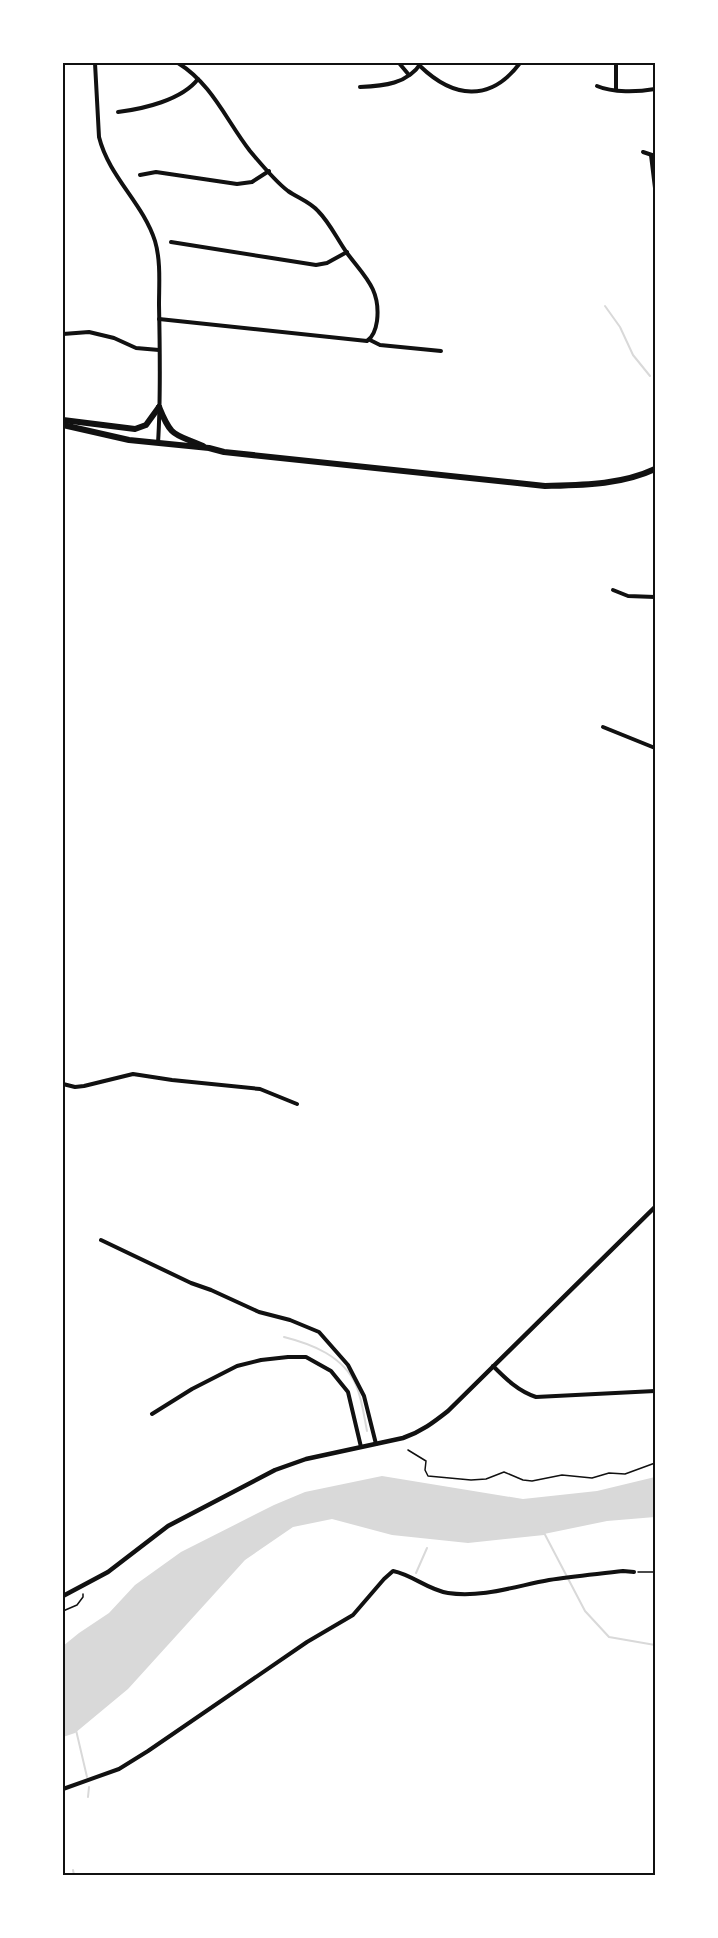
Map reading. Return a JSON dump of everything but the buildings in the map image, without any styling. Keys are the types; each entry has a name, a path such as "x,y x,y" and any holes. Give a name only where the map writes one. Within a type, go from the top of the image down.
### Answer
{"highway":[{"path":"63,420 135,429 146,425 159,407"},
{"path":"159,407 167,426 172,431 185,439 224,452 545,486 598,484 632,477 655,469"},
{"path":"63,425 129,440 209,448"}],"street":[{"path":"95,63 101,146 119,181 147,220 156,243 159,319 158,442"},
{"path":"178,63 198,79 215,98 251,151 277,182 318,211 368,279 376,294 378,307 377,324 370,340"},
{"path":"399,63 409,75"},
{"path":"360,87 386,85 409,75 421,64 440,82 468,93 491,88 503,82 520,63"},
{"path":"616,63 616,90"},
{"path":"118,112 137,110 163,101 188,88 198,79"},
{"path":"597,86 606,90 655,89"},
{"path":"643,152 653,155 655,188"},
{"path":"140,175 156,172 237,184 252,182 269,171"},
{"path":"171,242 316,265 327,263 347,252"},
{"path":"159,319 370,340 380,345 441,351"},
{"path":"63,334 89,332 136,348 159,350"},
{"path":"614,590 628,596 655,597"},
{"path":"603,727 655,748"},
{"path":"63,1084 75,1087 84,1086 133,1074 260,1089 297,1104"},
{"path":"63,1596 108,1572 168,1526 275,1470 306,1459 403,1438 426,1428 448,1411 655,1208"},
{"path":"101,1240 183,1280 259,1312 290,1320 318,1332 348,1365 364,1396 376,1444"},
{"path":"152,1414 192,1389 237,1366 261,1360 306,1357 331,1371 348,1392 361,1447"},
{"path":"493,1366 513,1385 536,1396 655,1391"},
{"path":"63,1789 118,1769 148,1752 307,1642 353,1615 393,1571 402,1573 436,1591 449,1594 490,1593 552,1580 623,1571 634,1572"}],"path":[{"path":"408,1450 426,1461 425,1470 428,1476 471,1480 486,1479 504,1472 523,1480 532,1481 562,1475 592,1478 609,1473 625,1474 655,1463"},
{"path":"634,1572 655,1572"},
{"path":"63,1611 77,1605 83,1597 81,1587"}],"shaded area":[{"path":"382,1476 523,1499 597,1491 655,1477 655,1517 607,1521 544,1535 468,1543 392,1535 332,1519 293,1527 245,1560 128,1689 75,1733 63,1737 63,1646 109,1613 135,1585 181,1552 274,1505 305,1492"}],"waterway":[{"path":"605,306 620,327 633,355 650,376"},
{"path":"284,1337 316,1348 343,1366 358,1390 367,1431"},
{"path":"541,1527 585,1611 609,1637 655,1645"},
{"path":"416,1573 427,1548"},
{"path":"76,1730 87,1777"},
{"path":"88,1797 89,1787"},
{"path":"73,1870 74,1875"}]}
